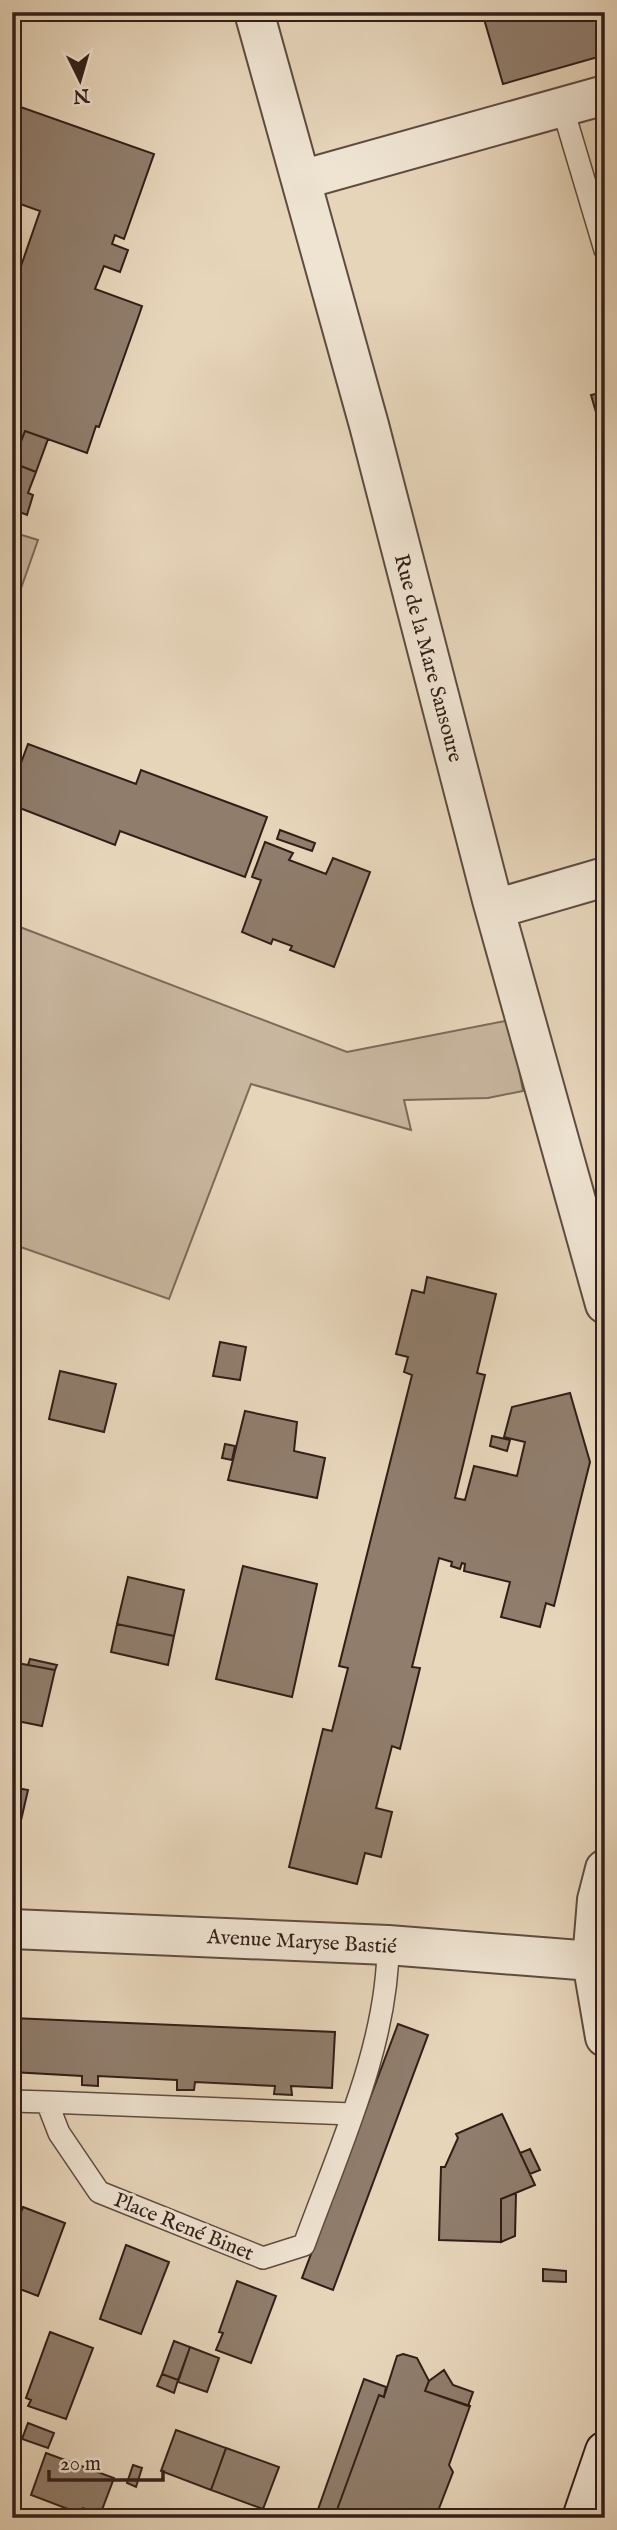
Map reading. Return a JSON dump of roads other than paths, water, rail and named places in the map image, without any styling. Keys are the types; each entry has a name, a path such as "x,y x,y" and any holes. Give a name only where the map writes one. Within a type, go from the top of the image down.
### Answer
{"street":[{"name":"Rue de la Mare Sansoure","path":"254,12 372,435 495,909 605,1304"},
{"path":"301,180 605,95"},
{"path":"495,909 605,877"},
{"path":"605,1870 597,1900 592,1961 605,2037"},
{"name":"Avenue Maryse Bastié","path":"12,1929 388,1945 592,1961"},
{"path":"582,2518 605,2451"}],"lane":[{"path":"562,106 605,250"},
{"name":"Place René Binet","path":"47,2102 59,2133 99,2192 263,2258 304,2245 352,2114 384,2002 388,1945"},
{"path":"12,2101 352,2114"}]}
